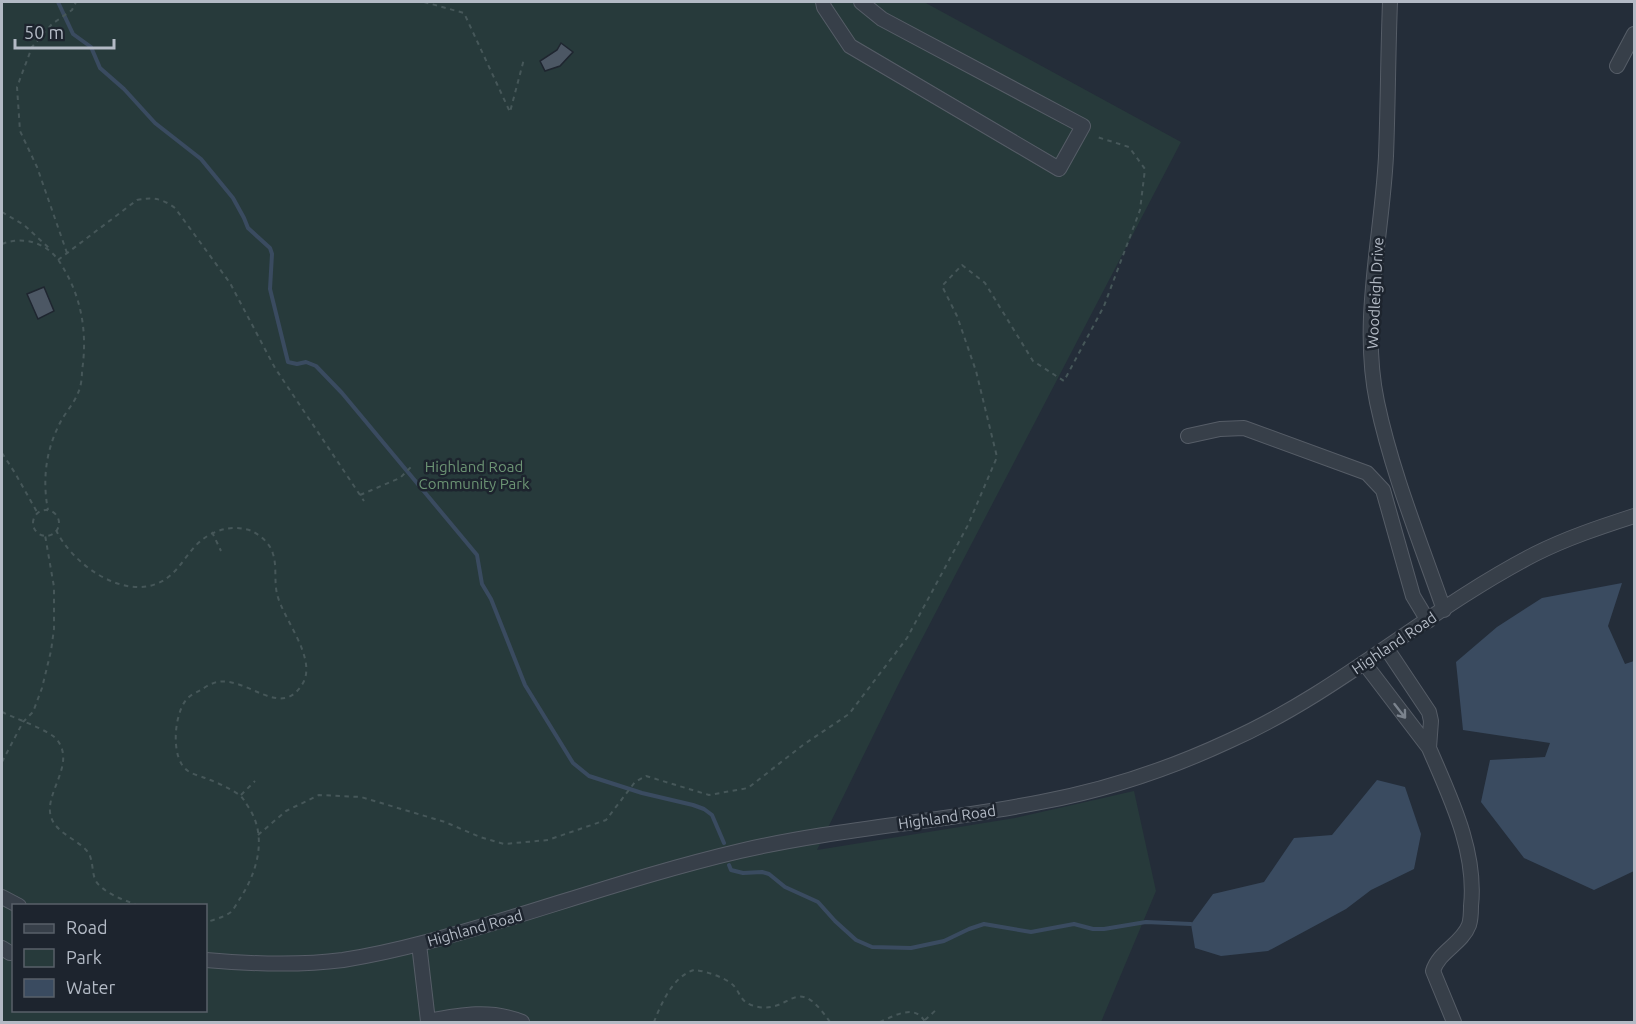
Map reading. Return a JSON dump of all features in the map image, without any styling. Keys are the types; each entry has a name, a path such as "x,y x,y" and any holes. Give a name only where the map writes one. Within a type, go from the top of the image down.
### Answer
{"street":[{"path":"823,2 850,46 1059,170 1083,126 882,19 861,2"},
{"name":"Woodleigh Drive","path":"1390,2 1386,156 1371,342 1376,400 1395,467 1444,610"},
{"path":"1617,66 1635,34"},
{"path":"1188,436 1220,429 1244,428 1368,473 1383,490 1413,596 1428,621"},
{"name":"Highland Road","path":"207,960 285,964 341,960 419,944 740,851 807,838 1026,805 1115,784 1201,754 1252,731 1365,664 1500,574 1578,535 1635,516"},
{"path":"1387,649 1429,712 1431,721 1429,748"},
{"path":"1365,664 1429,748 1462,833 1470,862 1472,896 1470,924 1462,937 1435,964 1433,971 1454,1023"},
{"path":"419,944 428,1021 474,1014 495,1015 522,1023"}],"path":[{"path":"68,253 37,167 20,131 17,87 32,47 69,12 76,2"},
{"path":"424,2 464,13 510,112 524,59"},
{"path":"258,835 286,811 319,795 361,797 445,822 480,837 504,844 548,840 606,820 635,782 646,776 709,795 748,788 803,745 849,714 907,638 968,525 997,457 976,371 957,316 942,286 962,265 985,283 1033,361 1064,381 1104,306 1140,210 1145,169 1129,147 1097,137"},
{"path":"58,261 136,200 149,197 164,200 175,208 230,283 276,368 364,501"},
{"path":"2,220 3,213 24,225 52,252 79,300 84,328 85,350 78,393 60,423 46,460 45,488 48,510"},
{"path":"2,244 24,241 40,245 52,252"},
{"path":"2,453 37,513"},
{"path":"360,495 400,477 413,465"},
{"path":"48,510 58,518 58,525 53,534 45,535 33,526 37,513 48,510"},
{"path":"56,530 70,552 91,570 120,584 141,587 157,584 168,576 184,561 201,539 212,532 230,528 248,530 260,536 269,545 273,554 277,595 299,642 305,662 304,680 301,686 285,699 268,696 239,683 217,682 187,699 182,708 175,739 177,757 188,771 241,795 257,826 258,860 245,890 232,911 207,922"},
{"path":"212,532 221,551"},
{"path":"2,762 22,723 33,712 42,688 54,629 54,587 45,535"},
{"path":"2,711 58,740 62,750 61,772 51,802 50,812 53,821 62,832 89,852 96,883 112,895 134,904"},
{"path":"241,795 255,781"},
{"path":"654,1023 661,1004 670,992 684,975 694,970 730,983 741,999 753,1005 779,1005 795,996 803,996 814,1003 830,1023"},
{"path":"880,1023 906,1012 917,1014 925,1021 937,1009"},
{"path":"995,1023 1001,1023"}],"green space":[{"name":"Highland Road Community Park","path":"2,2 924,2 1181,142 900,681 817,850 1015,818 1134,791 1156,891 1101,1022 2,1022"}],"water":[{"path":"1622,583 1608,626 1625,664 1634,661 1634,871 1594,890 1524,858 1481,802 1490,760 1545,757 1550,743 1463,730 1456,662 1497,627 1542,598"},
{"path":"1377,780 1405,787 1421,834 1414,869 1371,890 1346,909 1268,951 1221,956 1195,948 1191,924 1213,894 1264,882 1294,838 1332,835"}],"building":[{"path":"561,43 573,52 560,66 545,71 540,61 557,50"},
{"path":"44,287 54,311 38,319 27,294"}],"waterway":[{"path":"58,2 73,34 91,47 100,68 124,89 155,123 201,159 233,198 248,228 270,248 272,254 270,289 288,362 297,364 306,362 316,366 342,393 477,555 482,584 491,599 525,685 573,763 589,776 704,809 712,815 724,843"},
{"path":"729,865 731,870 743,873 769,874 785,887 818,902 856,940 872,947 911,948 944,941 984,924 1031,932 1074,924 1093,929 1146,922 1191,924"}]}
